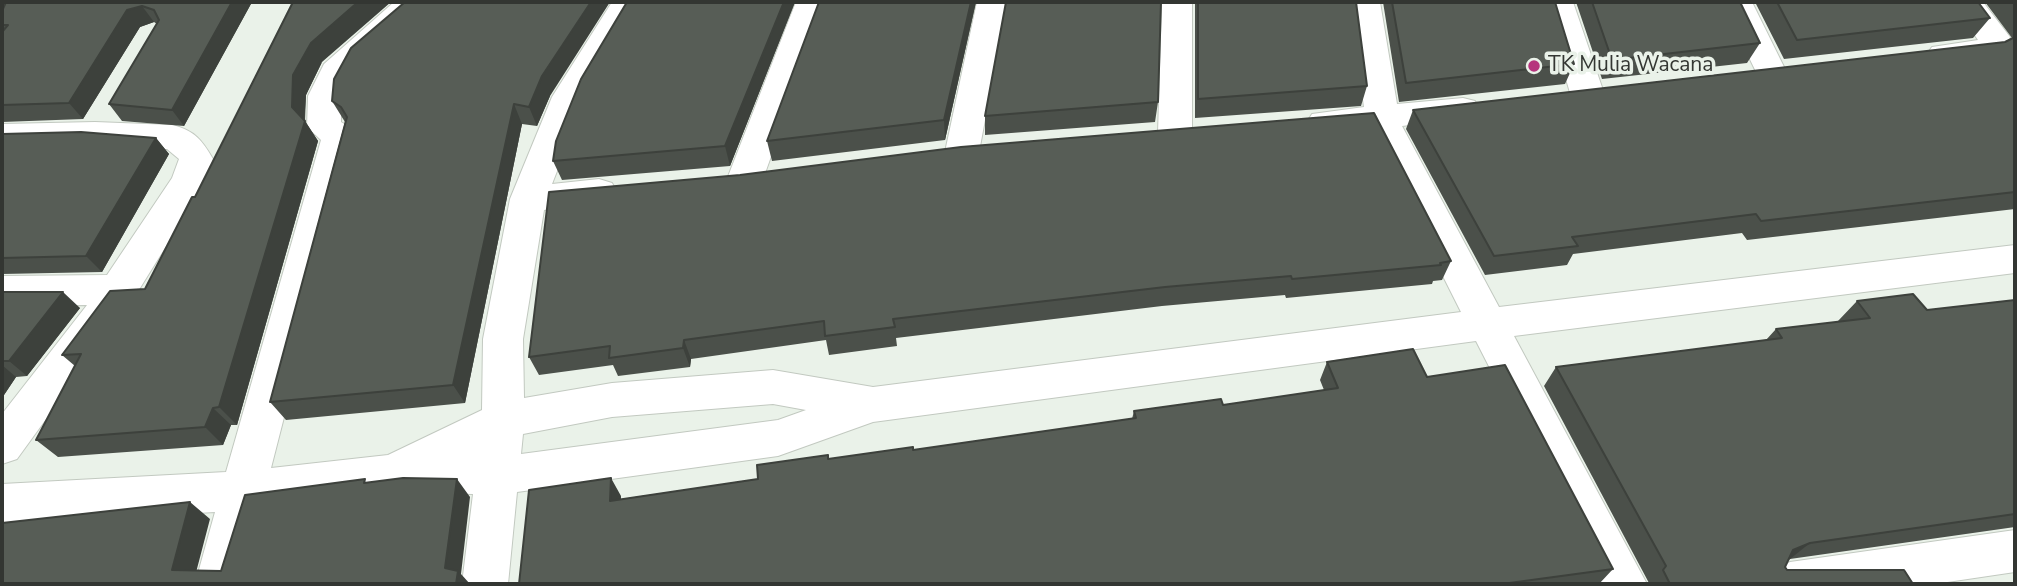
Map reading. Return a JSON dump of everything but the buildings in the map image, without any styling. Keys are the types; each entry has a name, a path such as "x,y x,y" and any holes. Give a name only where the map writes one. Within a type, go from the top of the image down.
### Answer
{"street":[{"path":"218,584 339,136 324,127 324,96 335,71 412,2"},
{"path":"485,584 503,420 503,339 528,199 569,97 627,2"},
{"path":"785,174 731,180 811,2"},
{"path":"962,152 992,2"},
{"path":"1176,134 1177,2"},
{"path":"1365,2 1382,118 1624,584"},
{"path":"1558,2 1588,96"},
{"path":"1732,78 1785,71 1737,2"},
{"path":"1907,58 1988,49 1994,44 1993,37 1967,2"},
{"path":"2,8 5,12 2,21"},
{"path":"95,134 114,101"},
{"path":"1287,125 1496,106"},
{"path":"2,136 95,134 173,137 188,145 196,159 189,180 118,290 2,446"},
{"path":"528,199 636,189"},
{"path":"14,504 245,491 394,472 497,476 778,438 872,405 1489,324 2015,259"},
{"path":"2,291 118,290"},
{"path":"394,472 503,420 612,400 773,387 872,405"},
{"path":"1790,584 1903,576 2015,551"}],"place":[{"name":"TK Mulia Wacana","path":"1534,66"}]}
